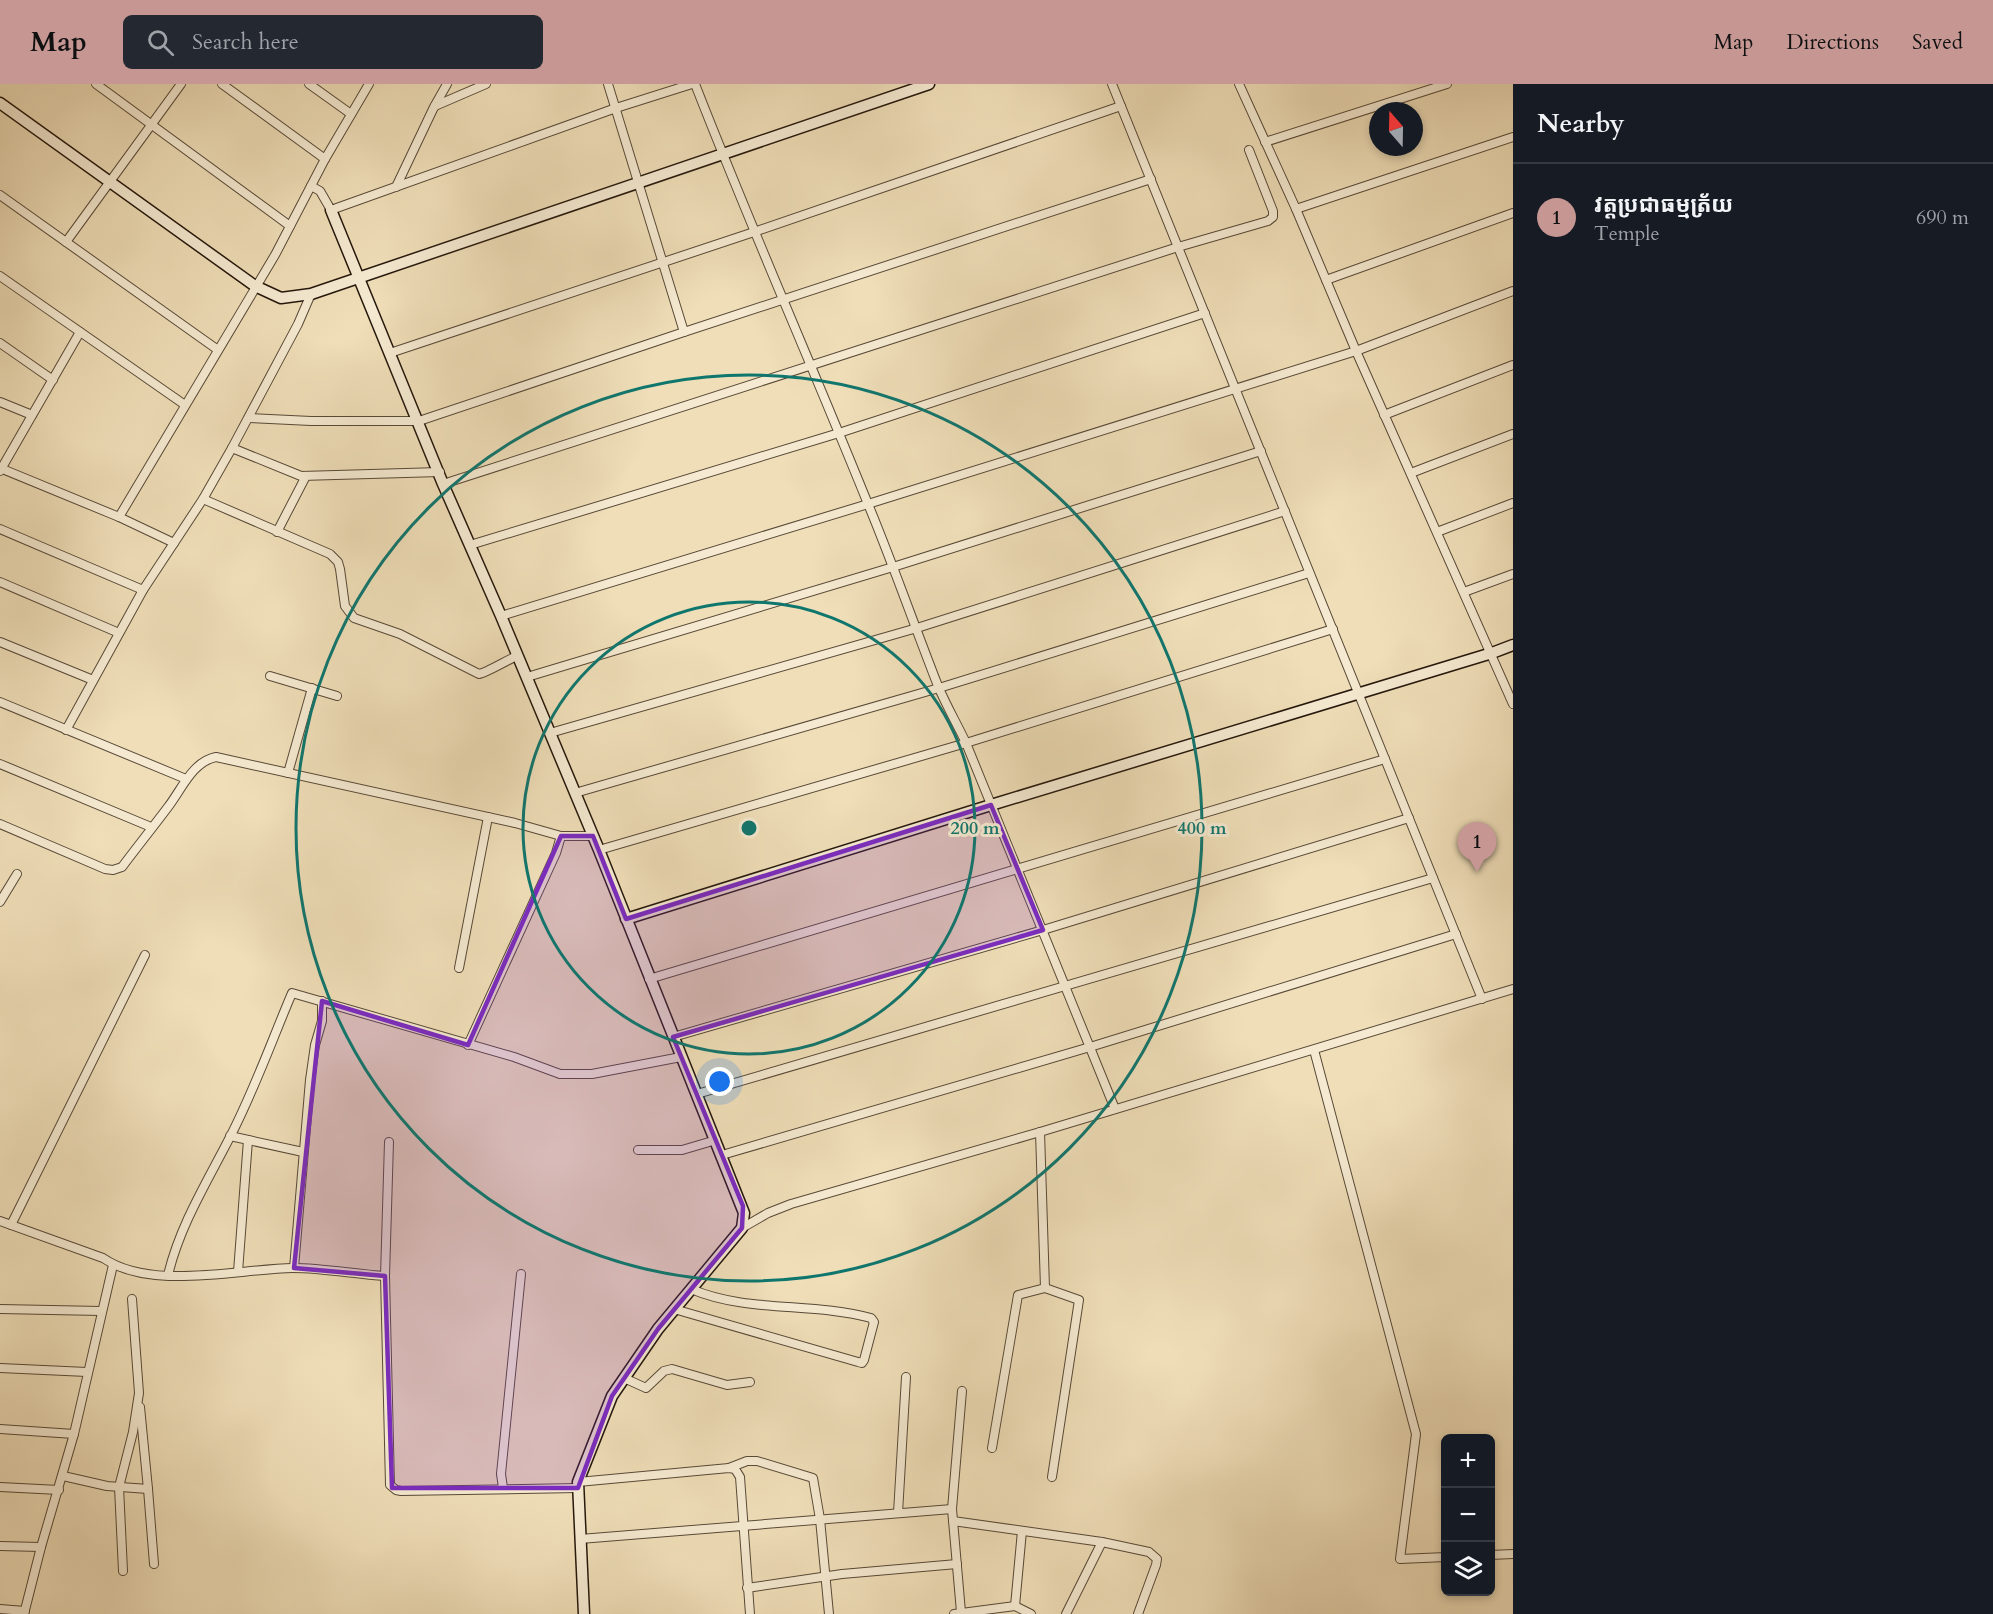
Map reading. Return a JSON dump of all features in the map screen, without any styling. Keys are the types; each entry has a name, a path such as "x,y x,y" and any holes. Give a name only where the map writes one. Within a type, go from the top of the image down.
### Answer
{"street":[{"path":"96,84 290,226"},
{"path":"66,242 181,84"},
{"path":"222,84 325,159"},
{"path":"309,84 351,114"},
{"path":"119,517 290,226 325,159 369,84"},
{"path":"396,187 447,84"},
{"path":"434,107 486,84"},
{"path":"608,84 684,332"},
{"path":"332,210 616,108 694,84 868,504 939,687 966,743 1115,1109"},
{"path":"0,103 255,286 281,298 311,294 360,278 929,84"},
{"path":"1112,84 1482,999"},
{"path":"1239,84 1513,704"},
{"path":"1265,142 1447,84"},
{"path":"390,353 754,232 1121,106"},
{"path":"1296,209 1513,137"},
{"path":"443,484 810,365 1268,221 1273,217 1273,212 1248,150"},
{"path":"249,418 311,421 419,421 1151,180"},
{"path":"311,186 320,191 332,210 443,484 599,850 649,979 743,1206 742,1228"},
{"path":"0,195 218,350"},
{"path":"1326,280 1513,213"},
{"path":"0,276 185,405"},
{"path":"501,616 1356,351 1513,291"},
{"path":"66,730 143,590 203,499 249,418 311,294"},
{"path":"470,545 838,433 1205,314"},
{"path":"80,332 0,470 119,517 174,543"},
{"path":"0,343 53,380"},
{"path":"1384,415 1513,365"},
{"path":"0,402 32,416"},
{"path":"1410,473 1513,434"},
{"path":"232,448 301,476 440,472"},
{"path":"527,677 892,567 1261,451"},
{"path":"278,532 306,476"},
{"path":"203,499 314,547 334,558 340,569 345,606 354,618 400,634 479,674 517,656"},
{"path":"1437,532 1513,503"},
{"path":"550,733 917,628 1285,510"},
{"path":"0,529 143,590"},
{"path":"575,793 939,687 1310,573"},
{"path":"1464,592 1513,574"},
{"path":"0,582 119,633"},
{"path":"599,850 966,743 1332,629"},
{"path":"0,642 93,680"},
{"path":"626,919 1513,645"},
{"path":"270,676 337,696"},
{"path":"288,773 312,688"},
{"path":"0,702 186,779"},
{"path":"0,824 113,870 122,867 170,805 186,779 201,763 216,757 488,817 561,836 593,836"},
{"path":"649,979 1385,759"},
{"path":"0,764 151,827"},
{"path":"459,968 488,817"},
{"path":"673,1037 1042,930 1408,818"},
{"path":"468,1045 556,853 561,836"},
{"path":"0,902 17,874"},
{"path":"697,1094 1433,878"},
{"path":"722,1155 1090,1047 1456,934"},
{"path":"11,1225 145,955"},
{"path":"584,1614 578,1485 612,1396 658,1329 742,1228 768,1213 791,1204 1040,1132 1513,989"},
{"path":"168,1275 177,1241 230,1136 292,993 514,1057 567,1075 592,1074 681,1057"},
{"path":"294,1268 303,1152 315,1045 322,1021 322,1001"},
{"path":"1314,1050 1416,1434 1400,1559 1441,1557"},
{"path":"1040,1132 1045,1288"},
{"path":"230,1136 303,1152"},
{"path":"238,1272 248,1140"},
{"path":"638,1150 682,1150 716,1140"},
{"path":"389,1142 384,1276 390,1485 401,1491 578,1485 729,1468 747,1461 757,1461 810,1476 814,1481 820,1519 829,1614"},
{"path":"0,1221 103,1258 112,1265 148,1273 168,1275 294,1268 384,1276"},
{"path":"0,1609 25,1612 41,1547 74,1434 112,1265"},
{"path":"503,1488 501,1474 521,1274"},
{"path":"992,1448 1018,1295 1045,1288 1079,1300 1052,1477"},
{"path":"674,1309 858,1362 862,1363 864,1360 874,1322 871,1318 718,1299 691,1289"},
{"path":"132,1299 154,1564"},
{"path":"0,1308 101,1311"},
{"path":"0,1368 87,1372"},
{"path":"624,1377 646,1388 664,1371 672,1369 727,1385 750,1382"},
{"path":"898,1513 906,1377"},
{"path":"962,1391 952,1509 957,1564 957,1613 1015,1606 1031,1614"},
{"path":"123,1571 118,1486 133,1432 139,1393"},
{"path":"0,1429 74,1434"},
{"path":"729,1468 735,1469 740,1477 750,1614"},
{"path":"63,1476 107,1486 148,1489"},
{"path":"0,1487 59,1490"},
{"path":"580,1539 952,1509"},
{"path":"953,1521 1102,1542 1149,1552 1157,1558 1138,1614"},
{"path":"1015,1606 1022,1531"},
{"path":"1066,1614 1102,1542"},
{"path":"0,1546 41,1547"},
{"path":"1495,1555 1513,1554"},
{"path":"747,1588 825,1577 957,1564"}],"highlighted area":[{"path":"991,805 1043,930 673,1037 743,1206 742,1228 658,1329 612,1396 578,1488 392,1488 385,1276 294,1268 322,1001 468,1045 561,836 593,836 626,919"}],"place":[{"name":"វត្តប្រជាធម្មត្រ័យ","path":"1477,872"}]}
